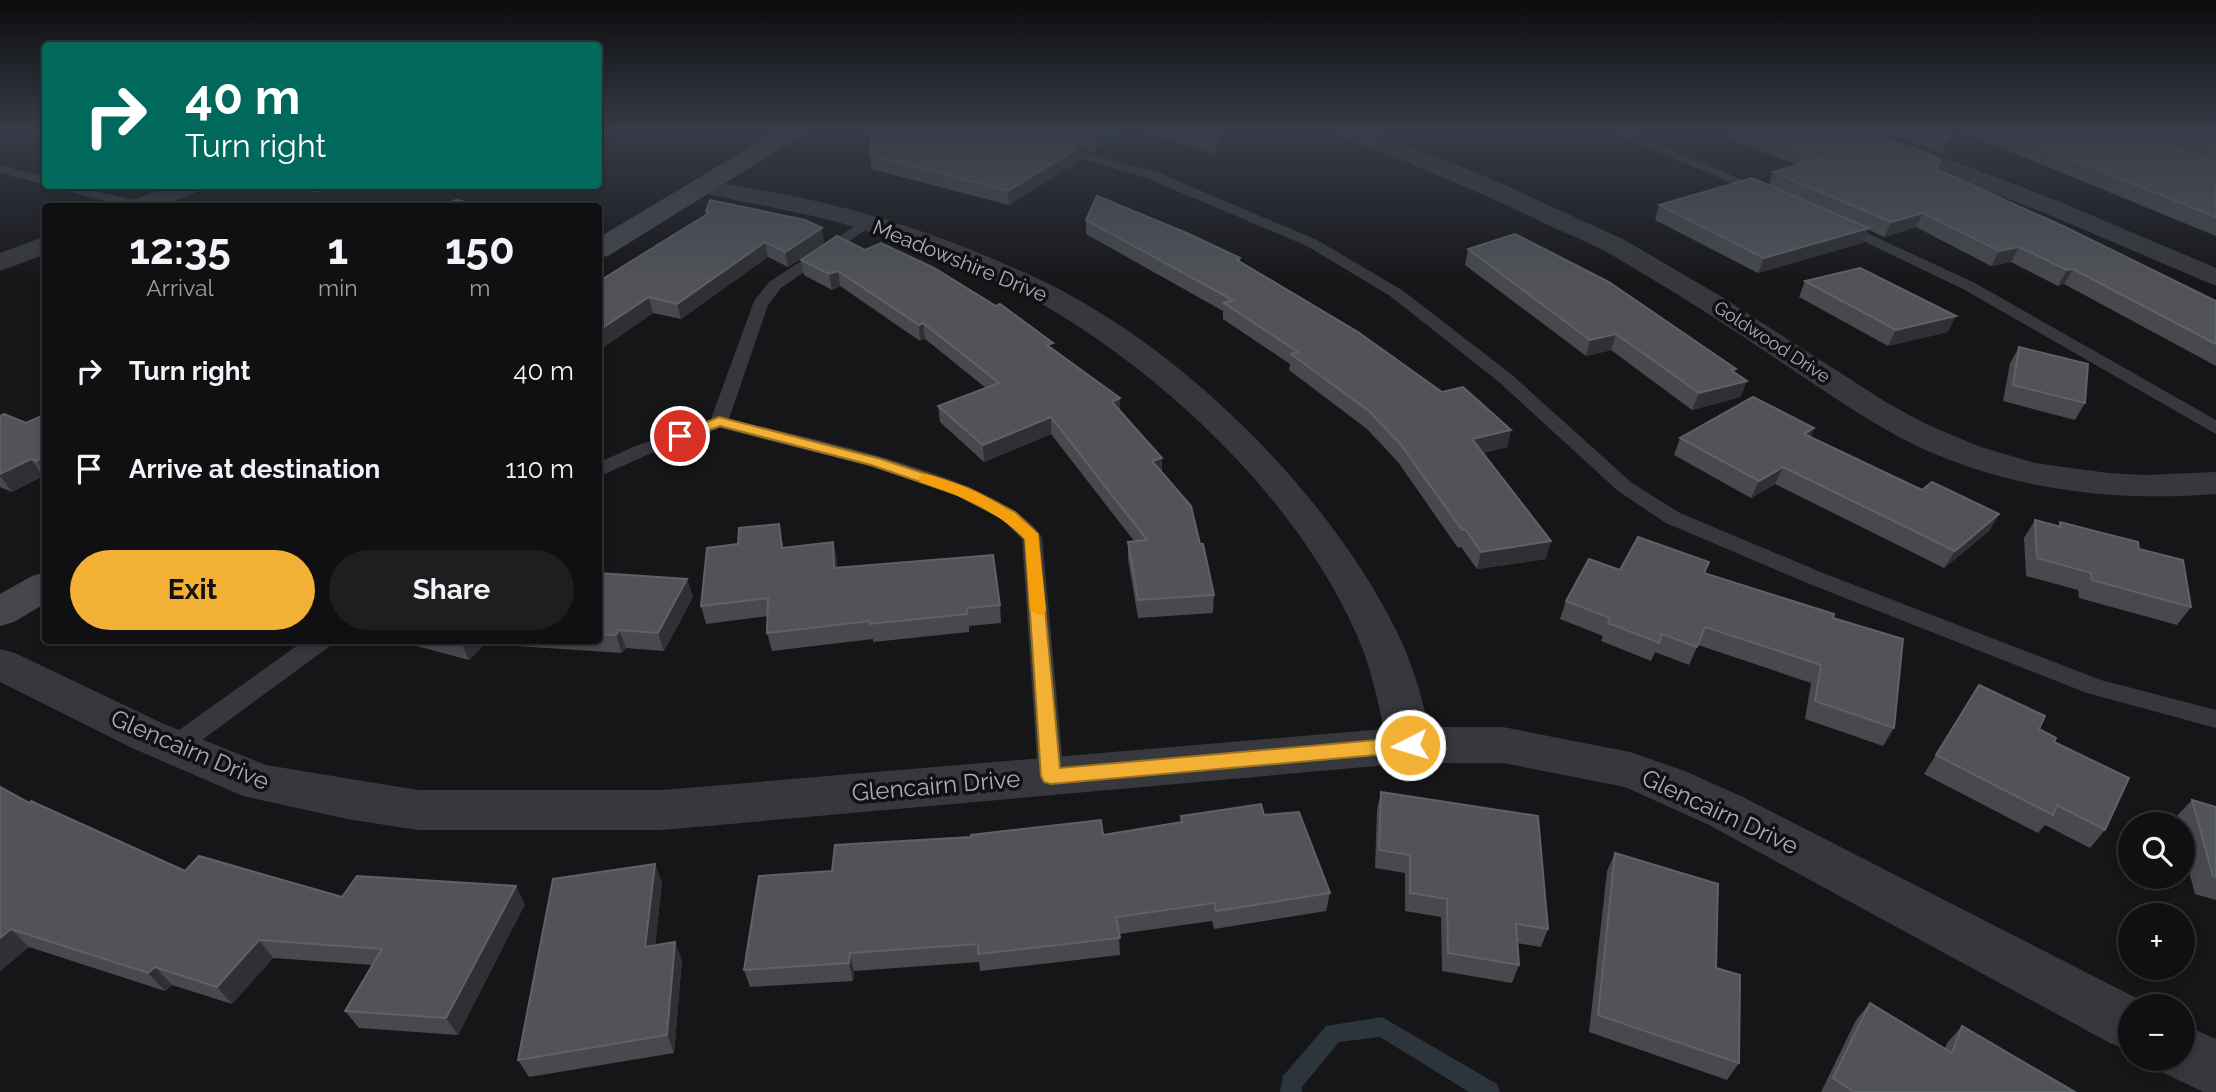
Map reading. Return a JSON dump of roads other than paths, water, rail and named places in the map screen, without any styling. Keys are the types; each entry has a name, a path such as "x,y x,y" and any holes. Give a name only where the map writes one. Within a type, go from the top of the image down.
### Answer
{"street":[{"path":"602,248 710,182"},
{"name":"Goldwood Drive","path":"1479,182 1627,253 1724,311 1879,412 1934,440 2019,468 2110,485 2170,488 2216,483"},
{"path":"1986,182 2216,278"},
{"name":"Meadowshire Drive","path":"703,186 839,214 904,234 1030,285 1101,326 1166,373 1256,461 1313,532 1370,620 1397,686 1410,745"},
{"path":"147,203 183,189"},
{"path":"0,262 42,246"},
{"path":"0,612 42,587"},
{"name":"Glencairn Drive","path":"0,664 174,747 260,783 347,800 418,810 663,810 1410,745 1503,745 1630,770 1668,784 1726,811 2118,1018"},
{"path":"2195,1058 2216,1069"}],"lane":[{"path":"1168,182 1312,243 1396,293 1505,378 1625,487 1673,518 1815,578 2095,687 2216,719"},
{"path":"1740,182 1777,197"},
{"path":"74,189 128,203"},
{"path":"1826,218 1969,286 2216,428"},
{"path":"719,422 760,304 775,285 866,223"},
{"path":"602,469 640,451 719,422 876,462 963,491 1010,516 1032,537 1051,776"},
{"path":"174,747 316,644"}],"waterway":[{"path":"1291,1092 1291,1083 1333,1033 1382,1027 1489,1092"}]}
